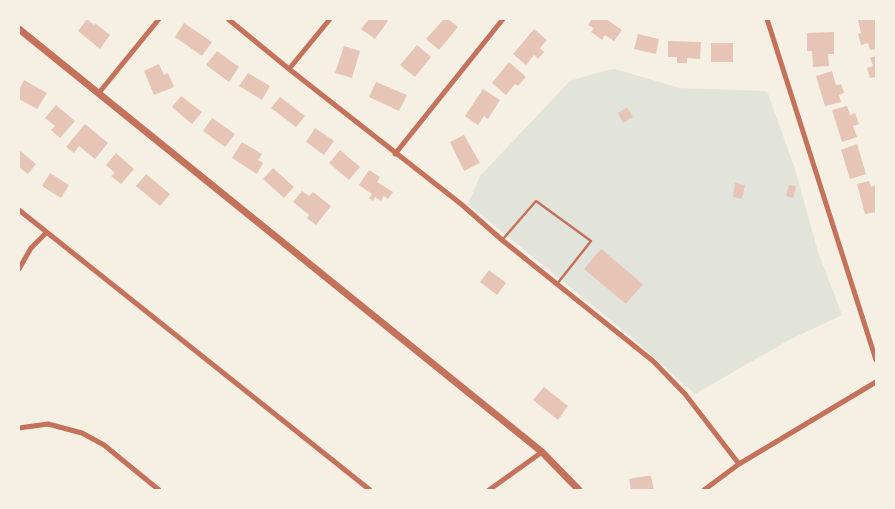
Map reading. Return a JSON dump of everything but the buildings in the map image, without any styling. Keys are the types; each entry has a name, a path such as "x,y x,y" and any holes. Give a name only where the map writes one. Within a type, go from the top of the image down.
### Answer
{"street":[{"path":"98,95 159,19"},
{"path":"228,19 395,154 461,204 502,240 653,361 686,394 739,464"},
{"path":"289,69 330,19"},
{"path":"395,154 503,19"},
{"path":"767,19 876,360"},
{"path":"19,29 98,95 542,452 579,490"},
{"path":"19,210 370,490"},
{"path":"19,270 31,248 46,233"},
{"path":"704,490 739,464 876,382"},
{"path":"19,428 48,424 82,433 104,445 158,490"},
{"path":"489,490 542,452"}],"lane":[{"path":"502,240 536,201 591,241 557,284"}],"shaded area":[{"path":"615,69 680,88 767,91 795,169 818,252 842,315 789,340 695,394 630,336 468,204 480,176 570,81"}]}
